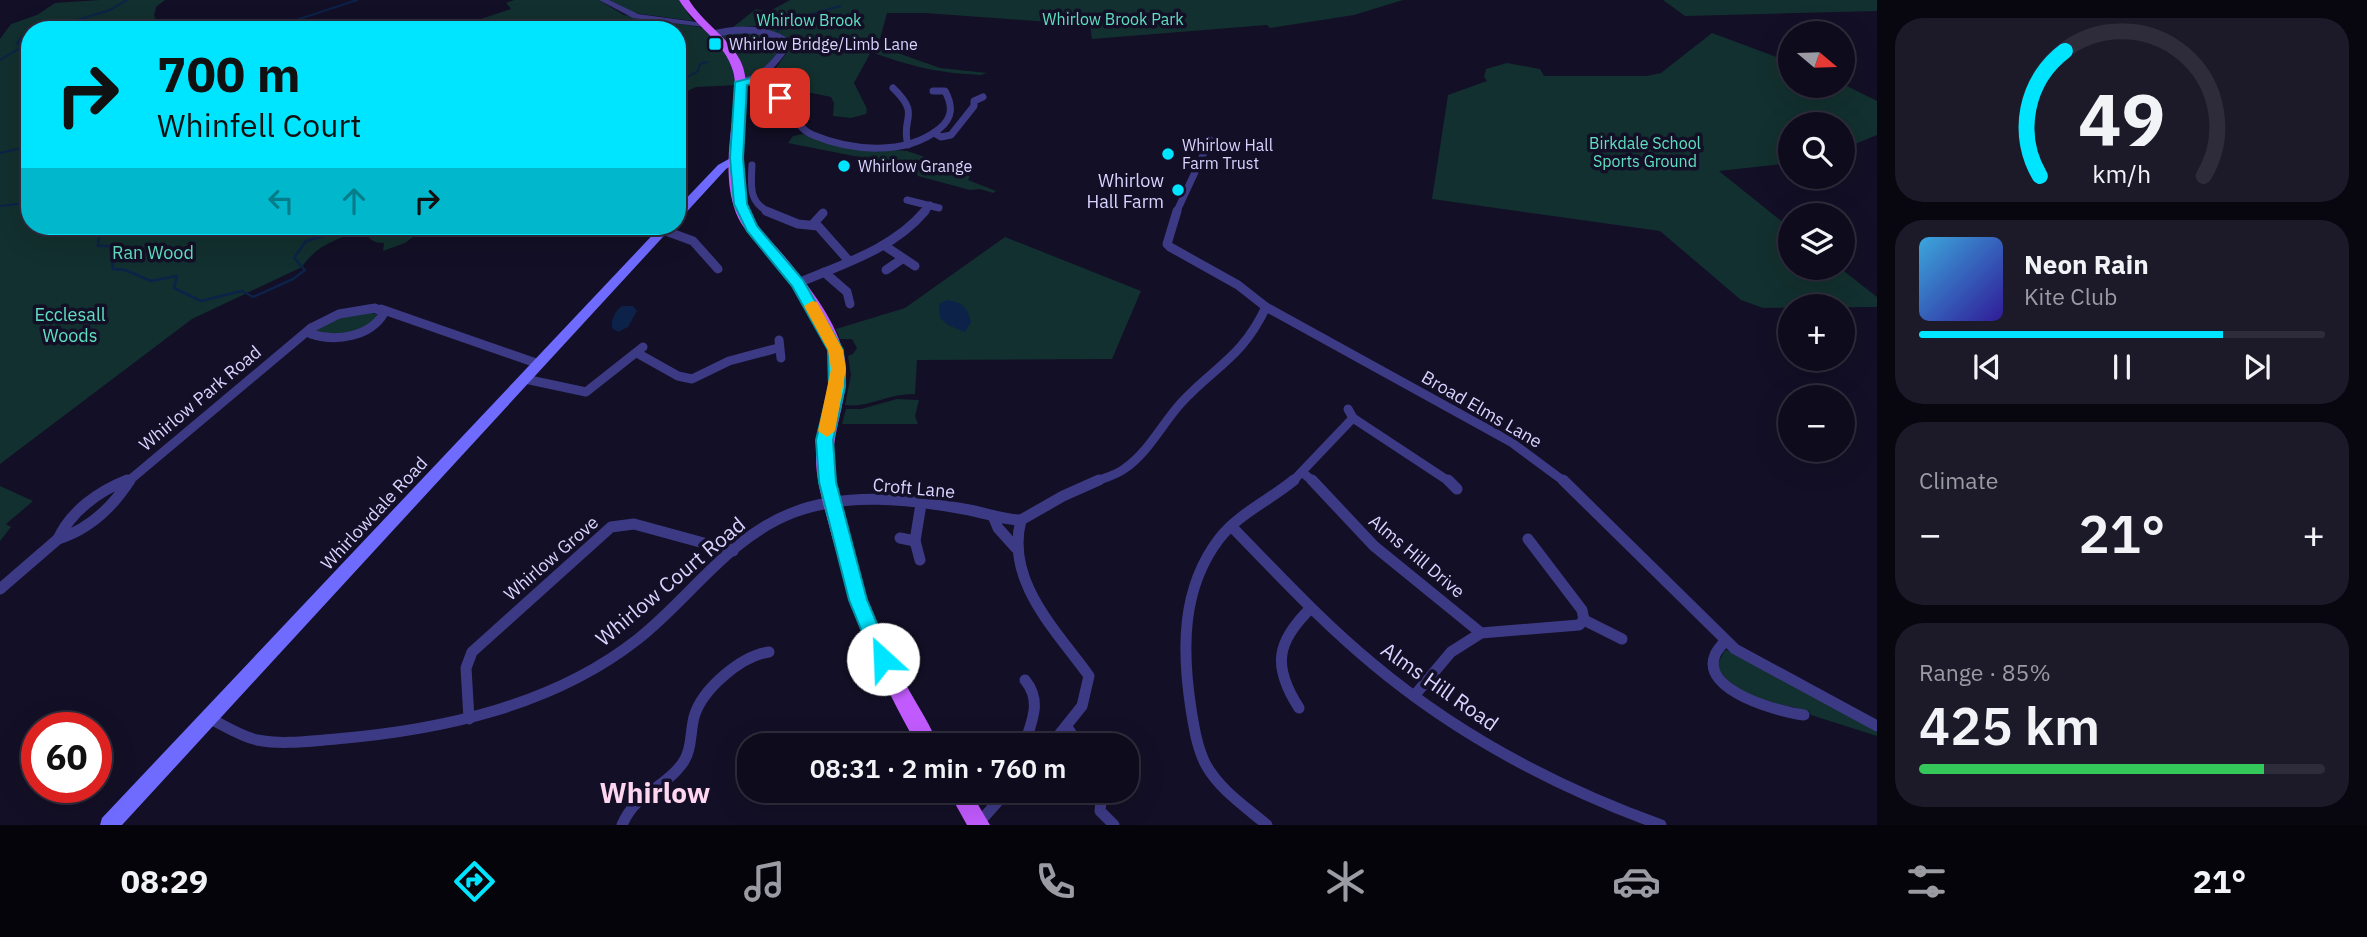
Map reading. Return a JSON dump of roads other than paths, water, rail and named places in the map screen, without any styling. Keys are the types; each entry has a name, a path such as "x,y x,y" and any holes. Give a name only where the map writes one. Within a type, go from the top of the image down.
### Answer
{"main road":[{"path":"684,0 692,14 714,34 748,81 736,158 743,214 798,283 836,350 837,387 824,440 824,460 832,502 845,557 869,631 904,705 921,733"},
{"path":"686,205 722,167 736,158"},
{"name":"Whirlowdale Road","path":"109,825 659,235"},
{"path":"965,803 978,824"}],"street":[{"path":"603,0 636,16 678,21"},
{"path":"686,22 704,24"},
{"path":"714,34 744,30 768,33 784,40 786,47 781,54 748,81 780,98 798,124 811,135 875,147 908,145 934,134 953,111 945,91 933,91"},
{"path":"893,88 911,112 911,119 904,131 908,145"},
{"path":"934,134 941,137 951,135 974,106 974,101 983,97"},
{"name":"Broad Elms Lane","path":"1210,140 1175,214 1167,244 1238,285 1266,307 1534,457 1580,496 1646,564 1718,629 1725,642 1750,659 1877,726"},
{"path":"756,167 751,192 756,204 798,224 813,224 849,261"},
{"path":"798,283 885,246 935,207 907,200"},
{"path":"813,224 823,213"},
{"path":"680,235 700,247 709,262 718,269"},
{"path":"885,246 902,260 915,266"},
{"path":"886,270 902,260"},
{"path":"698,267 709,262"},
{"path":"824,272 848,292 850,304"},
{"path":"1061,733 1085,699 1089,676 1036,603 1017,559 1017,528 1021,520 1063,496 1123,470 1137,458 1182,402 1233,358 1255,331 1266,307"},
{"name":"Whirlow Park Road","path":"0,589 58,539 80,532 92,523 118,498 131,479 291,344 311,328 339,314 359,309 381,309 539,364"},
{"path":"377,324 384,313 381,309"},
{"name":"Whirlow Park Road","path":"291,344 349,335 401,317"},
{"path":"311,328 311,334 318,338"},
{"path":"526,379 586,392 640,350 678,376 702,381 729,361 779,349"},
{"path":"1267,825 1218,779 1205,762 1188,689 1185,634 1187,608 1202,567 1216,543 1231,526 1303,473 1350,414 1457,489"},
{"name":"Alms Hill Drive","path":"1303,473 1374,546 1481,633"},
{"name":"Whirlow Park Road","path":"58,539 61,531 93,499 131,479"},
{"name":"Croft Lane","path":"832,502 847,500 921,504 1006,520 1021,520"},
{"name":"Whirlow Court Road","path":"209,718 253,739 289,742 417,731 469,719 537,697 621,652 733,551 776,520 800,509 832,502"},
{"path":"920,561 915,541 921,504"},
{"path":"993,516 998,528 1016,548"},
{"name":"Whirlow Grove","path":"469,719 466,668 472,652 611,527 634,524 733,551"},
{"name":"Alms Hill Road","path":"1231,526 1311,608 1365,658 1414,696 1540,775 1586,797 1661,825"},
{"path":"900,538 915,541"},
{"path":"1528,539 1582,610 1584,620"},
{"path":"1299,708 1286,680 1283,642 1291,628 1311,608"},
{"path":"1414,696 1445,656 1481,633 1579,625 1584,620"},
{"path":"1584,620 1622,639"},
{"path":"1725,642 1716,649 1713,660 1713,667 1723,683 1745,699 1804,715"},
{"path":"622,825 632,804 682,764 688,753 694,715 700,702 756,653 769,652"},
{"path":"1025,680 1036,697 1035,721 1030,733"},
{"path":"1067,727 1071,733"},
{"path":"978,824 996,803"},
{"path":"1098,803 1099,814 1114,825"}],"water":[{"path":"947,300 957,302 968,313 971,322 965,332 948,325 940,318 939,304"},
{"path":"622,306 633,306 637,311 628,327 618,332 612,328 612,321"}],"waterway":[{"path":"74,21 110,10 127,0"},
{"path":"293,21 357,0"},
{"path":"777,31 808,15 840,6"},
{"path":"21,38 17,43 21,46"},
{"path":"0,60 21,48"},
{"path":"686,78 698,71 700,64 707,62"},
{"path":"0,153 21,148"},
{"path":"0,206 21,205"},
{"path":"90,235 99,236 98,246 110,246 113,269 125,270 151,281 177,276 174,288 201,301 242,291 253,297 293,279 305,270 294,258 306,241 326,235"}],"place":[{"name":"Whirlow Bridge/Limb Lane","path":"715,44"},
{"name":"Whirlow Hall Farm Trust","path":"1168,154"},
{"name":"Whirlow Grange","path":"844,166"},
{"name":"Whirlow Hall Farm","path":"1178,190"}],"district":[{"name":"Whirlow","path":"655,792"}],"park label":[{"name":"Whirlow Brook Park","path":"1113,19"},
{"name":"Whirlow Brook","path":"809,20"},
{"name":"Birkdale School Sports Ground","path":"1645,152"},
{"name":"Ran Wood","path":"153,252"},
{"name":"Ecclesall Woods","path":"70,324"}]}
